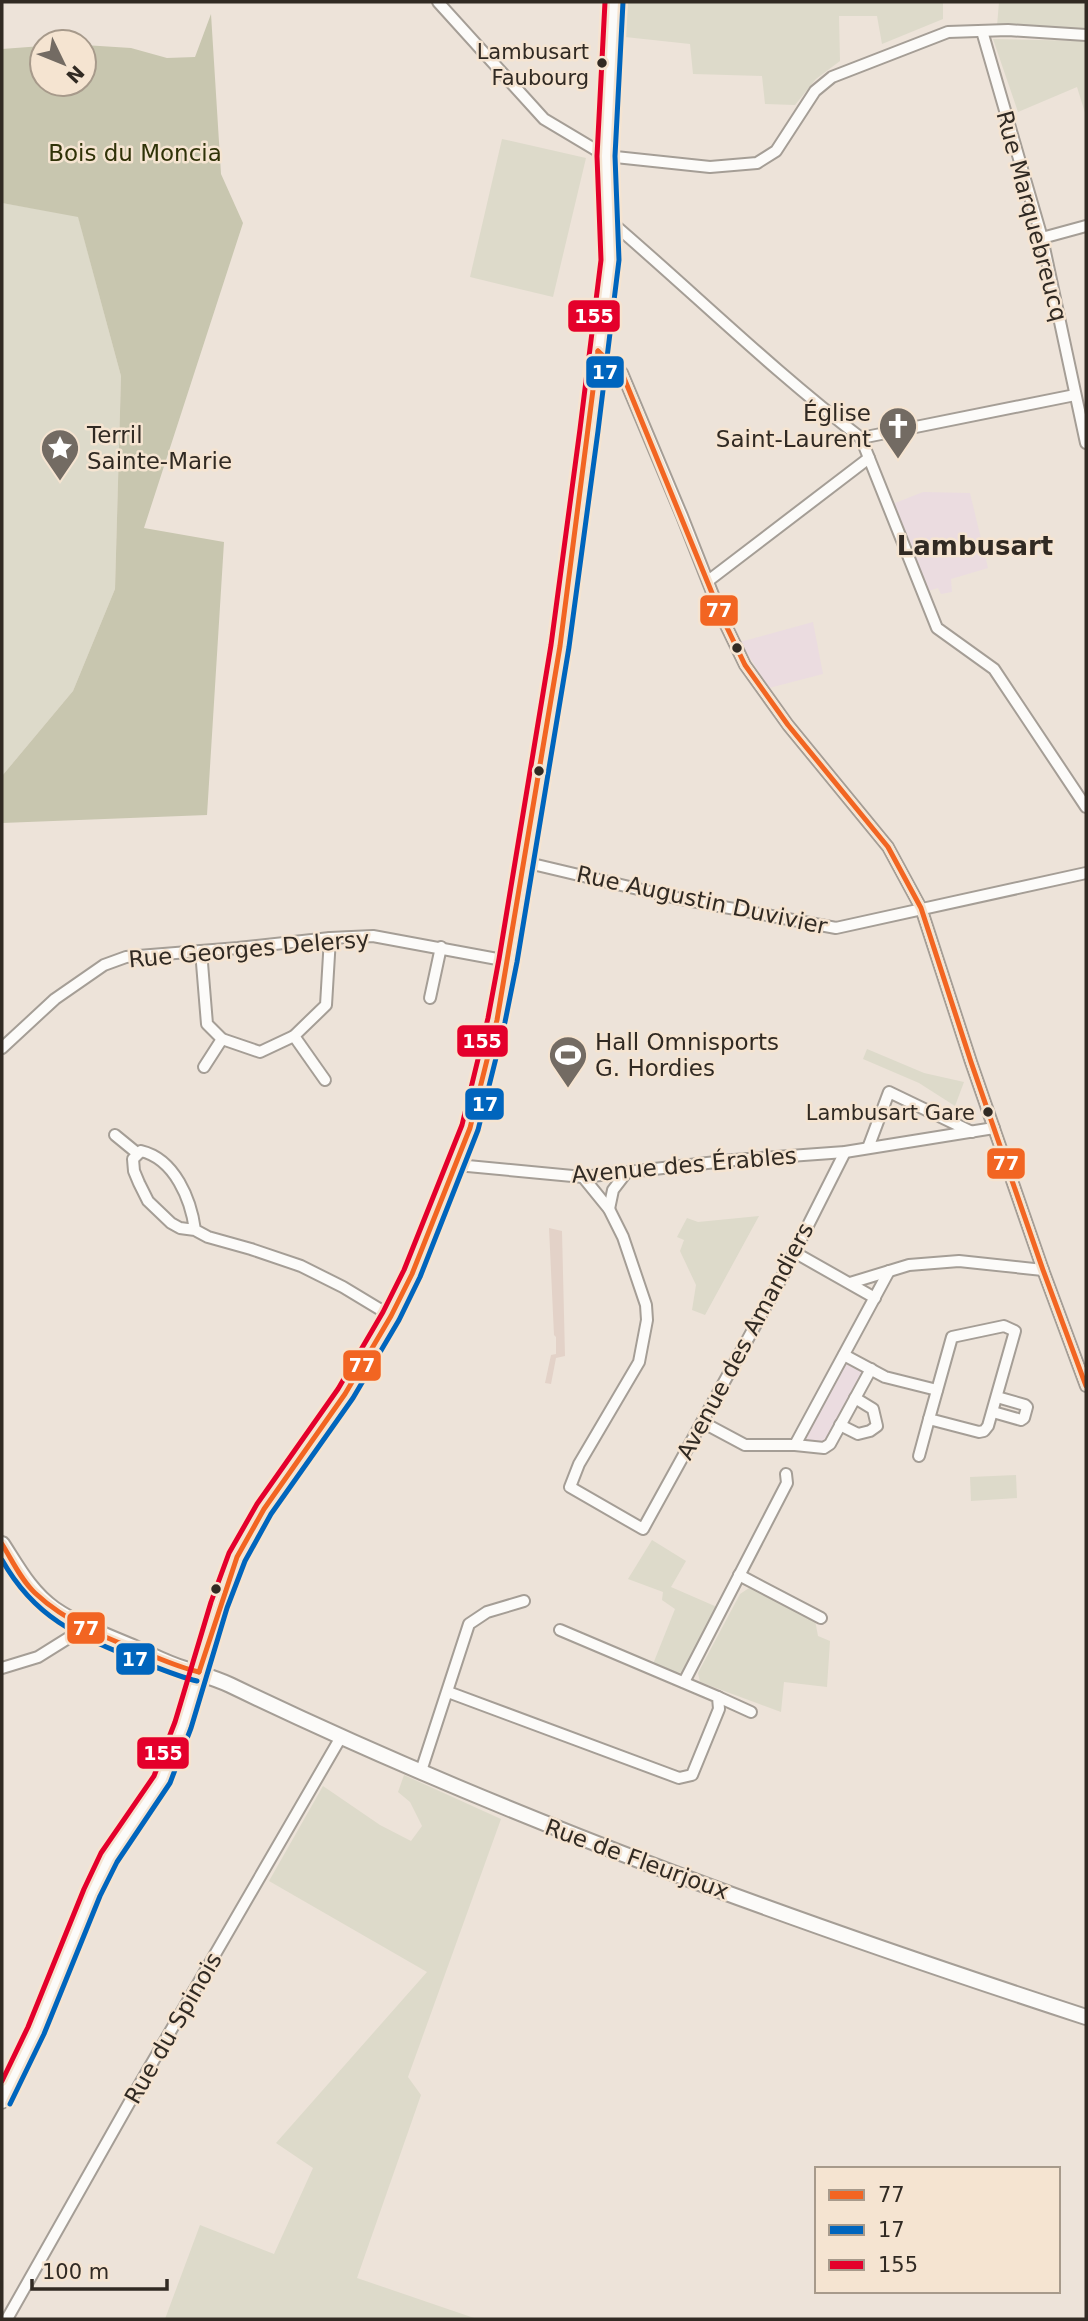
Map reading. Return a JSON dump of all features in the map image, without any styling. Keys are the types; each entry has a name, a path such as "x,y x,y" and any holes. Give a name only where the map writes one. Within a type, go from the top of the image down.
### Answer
{"main road":[{"path":"2,2100 36,2031 92,1892 109,1857 162,1780 183,1725 237,1557 264,1509 345,1394 391,1316 412,1274 470,1128 498,1020 560,646 610,260 606,156 614,2"}],"street":[{"path":"438,2 544,119 606,156 710,167 757,163 776,151 815,91 832,77 948,32 1008,30 1086,35"},
{"name":"Rue Marquebreucq","path":"982,31 987,57 1042,238 1086,443"},
{"path":"610,221 675,276 744,341 825,411 861,438 937,628 994,669 1086,807"},
{"path":"1042,238 1086,226"},
{"path":"598,351 622,373 736,648 753,678 888,847 921,908 1043,1270 1086,1386"},
{"path":"861,438 1075,395"},
{"path":"708,581 869,458"},
{"name":"Rue Augustin Duvivier","path":"524,862 676,898 836,928 1086,873"},
{"name":"Rue Georges Delersy","path":"2,1048 55,999 104,965 126,957 373,936 508,961"},
{"path":"201,951 207,1024 222,1039 260,1052 293,1036 326,1005 330,938"},
{"path":"430,998 441,947"},
{"path":"293,1036 325,1080"},
{"path":"204,1067 222,1039"},
{"path":"868,1148 889,1091 972,1132"},
{"name":"Avenue des Érables","path":"457,1165 583,1177 734,1160 845,1152 994,1128"},
{"path":"115,1135 137,1153"},
{"name":"Avenue des Amandiers","path":"609,1209 632,1263 646,1305 647,1320 639,1362 579,1464 570,1488 643,1529 794,1252 845,1152"},
{"path":"195,1230 192,1211 177,1180 166,1166 149,1153 137,1153 133,1158 134,1171 148,1201 171,1223 301,1266 391,1316"},
{"path":"609,1209 613,1190 626,1173"},
{"path":"583,1177 609,1209"},
{"path":"794,1252 875,1298"},
{"path":"850,1283 909,1265 959,1261 1043,1270"},
{"path":"795,1445 889,1271"},
{"path":"919,1456 929,1419 937,1390 952,1337 1004,1326 1015,1331 993,1412 984,1431 929,1419"},
{"path":"844,1355 885,1377 937,1390"},
{"path":"1079,1368 1086,1356"},
{"path":"702,1422 744,1444 824,1448 830,1444 871,1369"},
{"path":"840,1425 858,1434 877,1426 873,1409 855,1398"},
{"path":"993,1412 1021,1420 1027,1408 1025,1405 997,1398"},
{"path":"684,1682 787,1483 786,1474"},
{"name":"Rue de Fleurjoux","path":"2,1544 33,1592 86,1627 184,1669 199,1672 490,1803 576,1837 883,1949 1086,2017"},
{"path":"739,1575 821,1618"},
{"path":"421,1771 468,1624 488,1612 524,1601"},
{"path":"2,1668 38,1657 86,1627"},
{"path":"560,1630 751,1712"},
{"path":"448,1692 680,1778 692,1774 719,1709 718,1697"},
{"name":"Rue du Spinois","path":"7,2319 341,1737"}],"shaded area":[{"path":"628,2 943,2 943,19 882,44 877,16 839,16 840,61 816,79 795,105 765,104 762,76 693,74 690,44 625,37"},
{"path":"999,2 1086,2 1086,28 997,26"},
{"path":"993,39 1086,41 1086,116 1077,87 1018,112"},
{"path":"502,139 586,158 553,297 470,277"},
{"name":"Terril Sainte-Marie","path":"2,203 78,216 121,376 115,589 73,691 2,776"},
{"path":"923,492 970,493 988,568 951,579 952,592 941,594 938,588 928,591 890,505"},
{"path":"813,622 823,674 769,688 740,642"},
{"path":"867,1049 924,1073 964,1082 955,1106 919,1083 863,1059"},
{"path":"759,1216 705,1315 692,1310 696,1285 680,1251 684,1240 677,1237 687,1218 698,1222"},
{"path":"549,1228 562,1231 565,1356 556,1358 551,1384 545,1383 551,1355 556,1354"},
{"path":"844,1361 865,1371 826,1444 801,1440"},
{"path":"1016,1475 1017,1498 971,1501 970,1477"},
{"path":"652,1540 686,1561 671,1587 717,1607 682,1673 653,1664 675,1609 662,1600 663,1592 628,1579"},
{"path":"749,1588 815,1620 818,1636 830,1641 827,1687 784,1682 781,1712 700,1682 698,1673 740,1594"},
{"path":"404,1775 501,1819 408,2077 421,2095 357,2278 477,2319 165,2319 200,2225 274,2254 313,2168 276,2143 427,1972 269,1881 323,1786 380,1825 411,1841 422,1826 410,1802 398,1792"}],"green space":[{"name":"Bois du Moncia","path":"211,14 221,174 243,223 144,528 224,542 207,815 2,823 2,776 73,691 115,589 121,376 78,217 2,203 2,49 28,47 28,98 98,98 98,46 131,48 167,58 195,57"}],"transit line":[{"name":"155","path":"2,2081 28,2027 101,1853 154,1776 175,1722 211,1602 229,1553 257,1504 338,1389 383,1312 404,1270 462,1125 499,959 551,645 580,429 601,260 597,156 605,2"},
{"name":"17","path":"10,2104 44,2034 100,1896 117,1862 170,1783 191,1728 227,1608 245,1561 271,1514 353,1398 399,1320 420,1277 478,1130 517,962 569,647 598,431 619,260 615,156 623,2"},
{"name":"77","path":"598,351 622,373 721,615 745,665 788,725 888,847 921,908 971,1062 1086,1386"},
{"name":"77","path":"199,1672 237,1557 264,1509 345,1394 391,1316 412,1274 470,1128 497,1020 560,646 598,351"},
{"name":"77","path":"2,1544 21,1576 47,1604 88,1629 199,1672"},
{"name":"17","path":"2,1560 28,1597 59,1622 114,1650 197,1681"}],"place":[{"name":"Lambusart Faubourg","path":"602,63"},
{"name":"Église Saint-Laurent","path":"898,460"},
{"name":"Terril Sainte-Marie","path":"60,482"},
{"name":"Hall Omnisports G. Hordies","path":"568,1089"},
{"name":"Lambusart Gare","path":"988,1112"}],"district":[{"name":"Lambusart","path":"975,546"}]}
